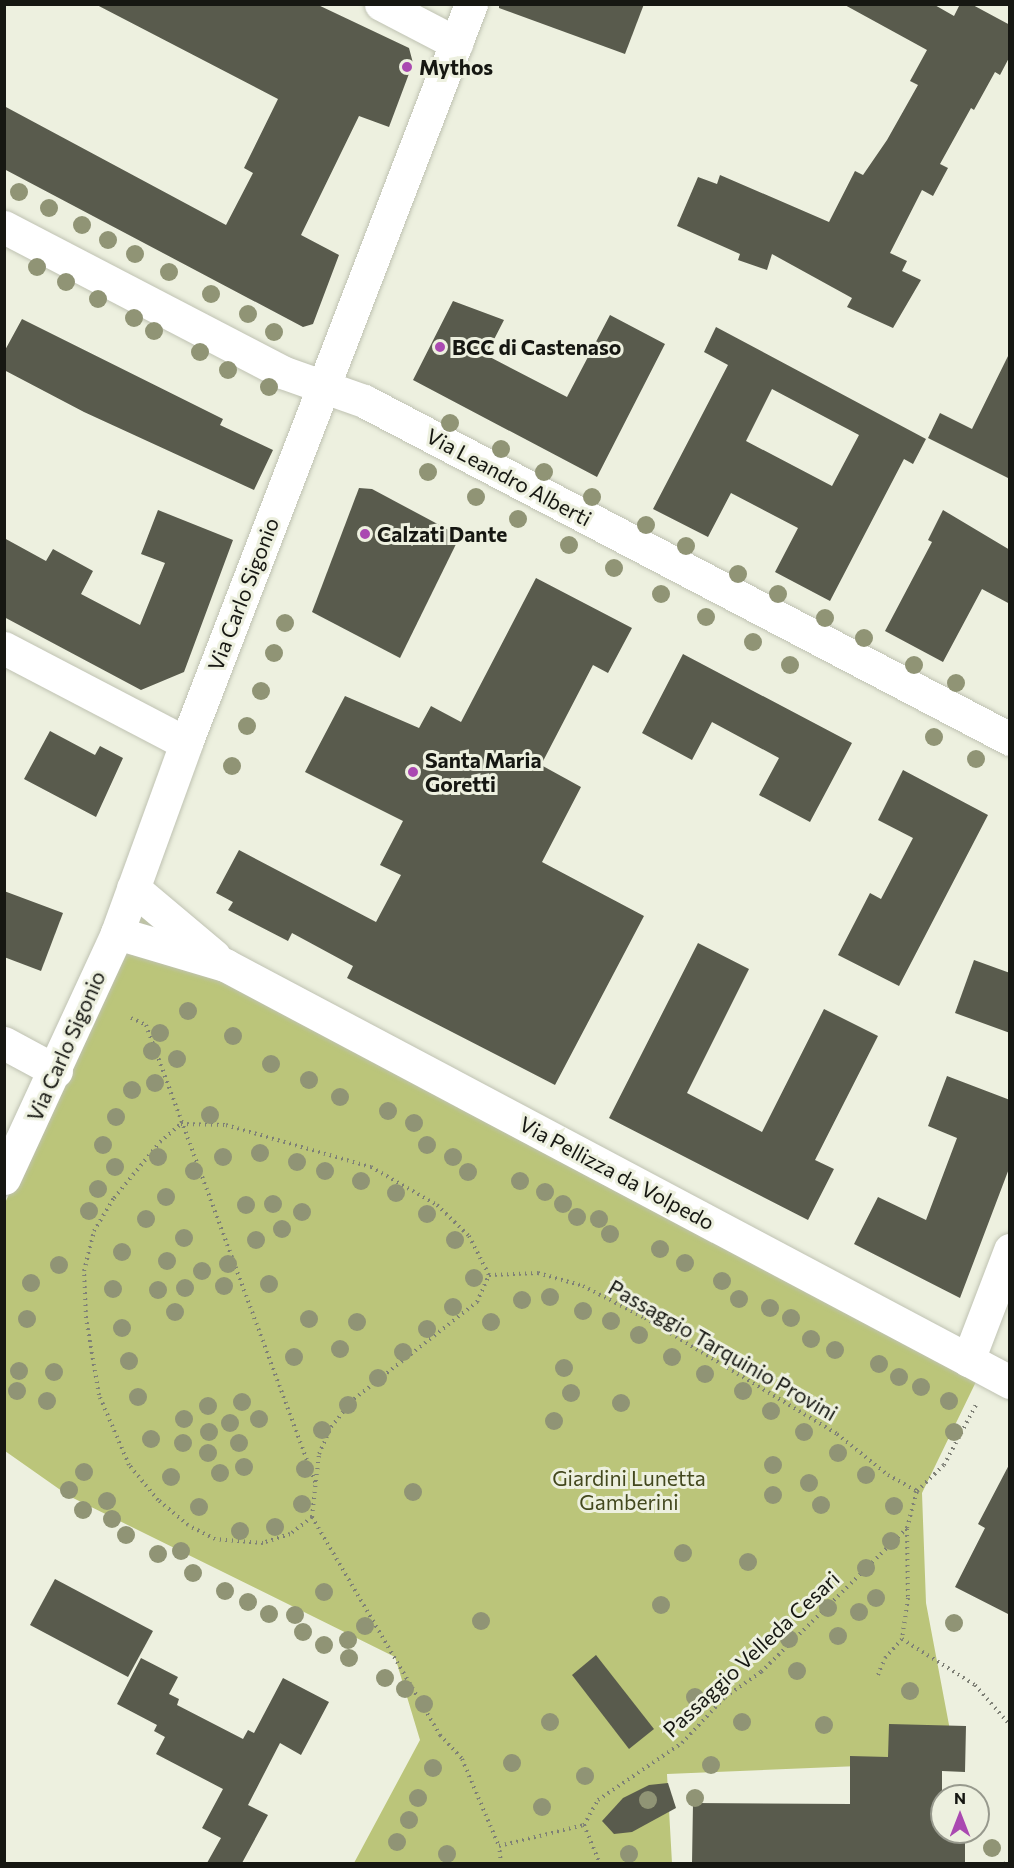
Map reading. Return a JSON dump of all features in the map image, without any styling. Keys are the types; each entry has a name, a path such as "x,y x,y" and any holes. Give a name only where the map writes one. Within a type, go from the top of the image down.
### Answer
{"street":[{"path":"381,4 456,43"},
{"name":"Via Carlo Sigonio","path":"4,1178 56,1071 117,933 186,743 471,4"},
{"name":"Via Leandro Alberti","path":"4,227 282,372 364,401 1010,739"},
{"path":"4,648 186,743"},
{"name":"Via Pellizza da Volpedo","path":"133,888 225,964 1010,1382"},
{"name":"Via Pellizza da Volpedo","path":"117,933 225,964"},
{"path":"4,1043 56,1071"},
{"path":"968,1360 1010,1250"}],"path":[{"path":"131,1018 146,1025 316,1484"},
{"path":"312,1517 290,1534 263,1543 215,1539 188,1526 158,1500 129,1465 99,1395 86,1317 84,1271 94,1231 114,1198 160,1142 181,1124 237,1128 370,1167 437,1205 469,1236 489,1275 477,1302 354,1399 331,1427 323,1445 312,1517 440,1735 462,1760 499,1846 501,1863"},
{"name":"Passaggio Tarquinio Provini","path":"489,1275 538,1273 583,1286 645,1317 819,1423 888,1475 917,1491"},
{"path":"878,1675 885,1658 902,1639 908,1598 907,1528 917,1491 944,1465 977,1402"},
{"name":"Passaggio Velleda Cesari","path":"584,1825 598,1800 682,1743 725,1697 761,1672 907,1528"},
{"path":"902,1639 975,1685 1010,1725"},
{"path":"499,1846 584,1825 600,1863"},
{"path":"1004,1863 1010,1862"}],"green space":[{"name":"Giardini Lunetta Gamberini","path":"141,906 988,1357 922,1493 926,1603 956,1762 667,1774 672,1863 354,1863 420,1740 395,1657 69,1496 5,1451 5,1203"}],"building":[{"path":"95,4 316,4 409,48 413,63 389,127 359,116 301,235 339,255 313,324 303,327 4,169 4,106 226,225 253,173 244,168 278,99"},
{"path":"499,4 644,4 625,54 499,8"},
{"path":"843,4 933,4 954,16 960,4 971,4 1010,25 1010,56 1000,75 995,72 974,110 971,108 940,164 948,168 933,196 922,190 890,253 907,261 902,271 921,280 893,328 847,307 852,298 772,254 767,270 738,260 740,254 677,226 698,177 717,184 720,175 829,222 855,171 863,175 887,140 918,85 910,81 927,50"},
{"path":"453,301 504,320 486,355 567,397 610,315 665,344 597,477 413,380"},
{"path":"22,319 223,419 220,425 273,450 254,490 84,412 4,370 4,352"},
{"path":"716,327 926,439 913,464 904,459 830,601 775,572 798,528 731,493 708,537 653,509 728,365 704,352","holes":["772,389 859,435 832,486 746,441"]},
{"path":"1010,352 1010,479 928,438 940,413 972,429"},
{"path":"359,488 372,489 460,536 400,658 312,612"},
{"path":"158,510 233,540 184,672 141,690 4,617 4,538 46,561 53,549 93,571 81,594 140,625 165,563 141,554"},
{"path":"943,510 1010,550 1010,604 982,589 943,662 885,631 932,542 928,540"},
{"path":"536,578 632,628 608,673 593,665 541,765 581,787 542,862 644,916 555,1085 347,978 353,966 292,933 288,941 228,910 233,902 216,893 239,850 376,922 401,875 380,865 403,821 305,772 345,696 419,728 431,706 461,722"},
{"path":"683,654 852,743 810,822 759,795 779,758 712,722 692,760 642,733"},
{"path":"50,731 95,755 100,746 123,758 96,817 24,779"},
{"path":"903,770 988,815 899,986 838,955 870,893 881,899 913,838 878,820"},
{"path":"4,891 63,913 41,971 4,957"},
{"path":"698,943 749,969 687,1093 762,1132 824,1009 878,1036 815,1160 834,1169 808,1220 609,1118"},
{"path":"974,960 1010,973 1010,1033 955,1013"},
{"path":"947,1076 1010,1100 1010,1166 960,1298 854,1244 878,1197 926,1220 957,1138 928,1126"},
{"path":"1010,1463 1010,1615 955,1587 985,1528 978,1524"},
{"path":"55,1579 153,1631 128,1677 30,1625"},
{"path":"596,1655 654,1729 629,1749 572,1675"},
{"path":"141,1658 178,1677 169,1694 179,1699 177,1705 243,1739 248,1730 254,1733 283,1678 329,1702 301,1755 280,1743 248,1805 268,1815 242,1863 207,1863 221,1838 202,1828 223,1789 156,1754 165,1737 154,1731 157,1725 117,1704"},
{"path":"889,1724 966,1726 965,1772 942,1771 942,1784 930,1784 930,1844 965,1844 965,1863 692,1863 693,1803 850,1804 850,1756 888,1757"},
{"path":"668,1783 676,1808 632,1832 614,1834 602,1821 623,1798 649,1785"}],"place":[{"name":"Mythos","path":"407,67"},
{"name":"BCC di Castenaso","path":"440,347"},
{"name":"Calzati Dante","path":"365,534"},
{"name":"Santa Maria Goretti","path":"413,772"}]}
